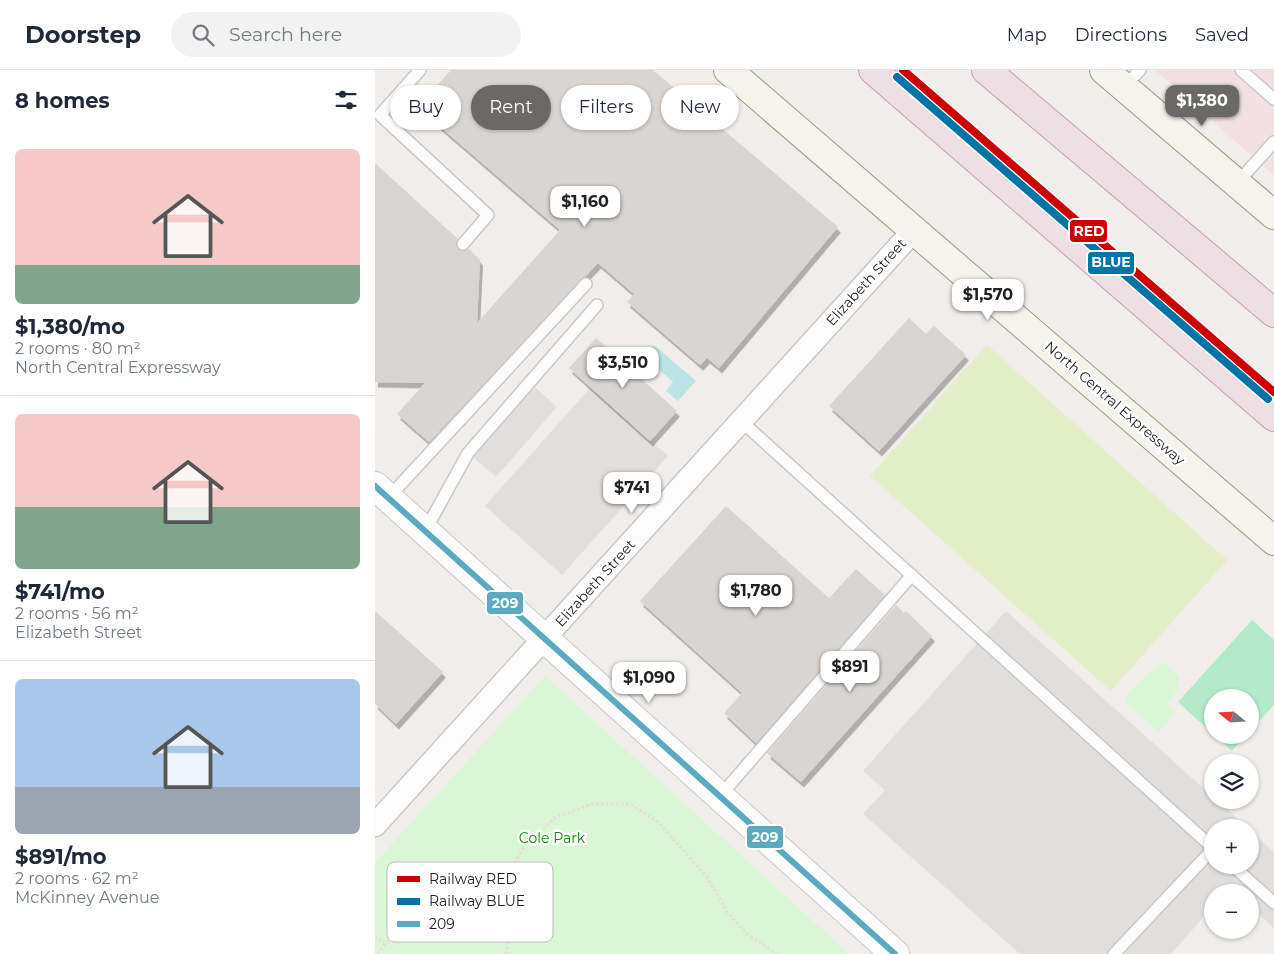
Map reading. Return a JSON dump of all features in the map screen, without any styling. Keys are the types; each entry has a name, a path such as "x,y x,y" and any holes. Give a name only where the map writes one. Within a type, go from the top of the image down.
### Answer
{"highway":[{"path":"873,70 1274,417"},
{"path":"986,70 1274,313"}],"main road":[{"name":"North Central Expressway","path":"729,70 1274,541"},
{"path":"1104,70 1132,79 1236,184 1274,215"}],"street":[{"name":"Elizabeth Street","path":"375,825 915,229"},
{"path":"380,495 425,531 895,954"}],"lane":[{"path":"420,70 381,114 488,215 463,244"},
{"path":"1241,70 1274,99"},
{"path":"1236,184 1274,142"},
{"path":"380,495 586,284"},
{"path":"425,531 468,453 597,305"},
{"path":"741,421 1204,840"},
{"path":"720,796 912,576"},
{"path":"1114,954 1204,858"},
{"path":"1242,874 1274,903"}],"path":[{"path":"515,862 527,842 556,817 591,804 630,804 659,822 707,877 728,913 747,934 777,954"},
{"path":"375,936 384,942"},
{"path":"377,954 387,940"}],"shaded area":[{"path":"1155,70 1274,70 1274,175 1272,174"},
{"path":"526,379 557,407 496,477 464,450"},
{"path":"591,387 668,456 562,575 485,506"},
{"path":"1006,611 1204,789 1204,809 1227,809 1238,819 1204,819 1204,874 1259,874 1259,838 1274,852 1274,928 1259,915 1259,884 1204,884 1204,916 1171,954 1020,954 863,814 885,790 863,771"}],"green space":[{"path":"987,345 1227,560 1111,691 870,476"},
{"path":"1252,620 1274,640 1274,705 1259,721 1259,689 1204,689 1204,726 1178,702"},
{"path":"1160,663 1164,663 1179,677 1178,689 1167,704 1176,713 1158,732 1125,701 1127,694"},
{"name":"Cole Park","path":"545,676 849,954 375,954 375,863"},
{"path":"1224,744 1238,744 1232,751"}],"water":[{"path":"654,345 696,381 678,401 666,391 673,382 644,356"}],"building":[{"path":"451,70 653,70 671,85 661,85 661,130 724,130 838,227 719,368 707,358 700,365 627,302 634,294 598,263 429,442 397,414 425,383 375,382 375,163 458,239 456,243 458,249 462,251 469,249 480,260 477,323 560,230 444,130 461,130 461,85 438,85"},
{"path":"909,318 926,334 934,326 966,355 879,451 829,406"},
{"path":"596,338 677,411 650,441 569,368"},
{"path":"726,506 829,598 856,569 885,595 756,743 724,713 742,693 640,601"},
{"path":"896,605 904,613 906,611 932,636 801,782 767,753"},
{"path":"375,611 443,672 396,724 375,704"}],"rail line":[{"name":"RED","path":"903,70 1274,392"},
{"name":"BLUE","path":"897,77 1268,399"}],"transit line":[{"name":"209","path":"375,486 895,954"}]}
